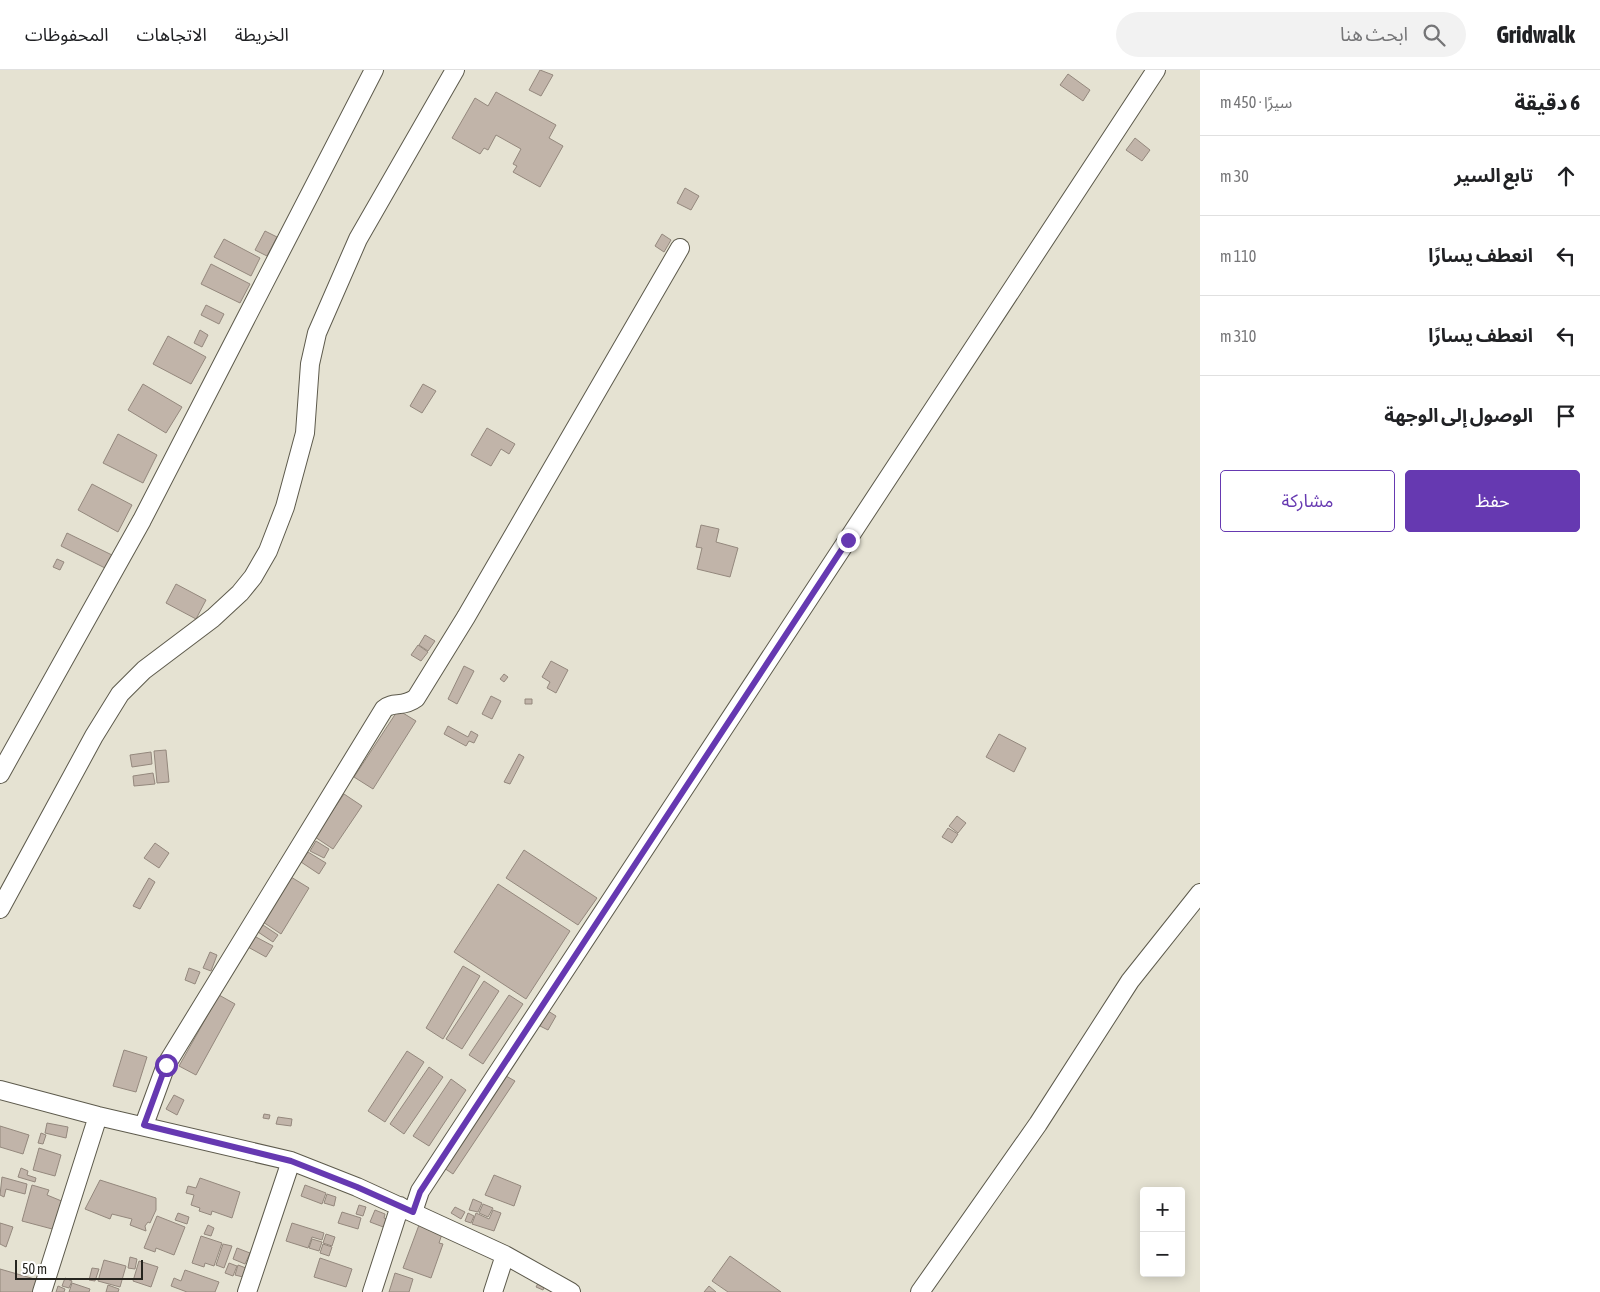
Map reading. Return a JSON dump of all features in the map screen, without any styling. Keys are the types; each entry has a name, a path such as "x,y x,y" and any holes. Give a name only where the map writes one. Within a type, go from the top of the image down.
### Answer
{"street":[{"path":"0,774 142,520 374,70"},
{"path":"0,909 94,736 120,694 144,670 213,618 240,593 253,577 268,551 285,507 304,433 310,364 317,333 358,239 455,70"},
{"path":"372,1292 406,1209 420,1192 1156,70"},
{"path":"144,1125 166,1065 321,810 384,709 389,705 409,704 416,698 466,617 680,248"},
{"path":"920,1292 1038,1124 1130,981 1200,893"},
{"path":"0,1090 98,1116 144,1125 291,1161 406,1209 505,1255 571,1292"},
{"path":"42,1292 98,1116"},
{"path":"248,1292 291,1161"},
{"path":"493,1292 505,1255"}],"building":[{"path":"540,70 553,75 541,96 529,90"},
{"path":"1068,74 1090,90 1083,101 1060,85"},
{"path":"496,92 556,125 549,138 563,146 540,187 513,172 517,166 513,164 521,149 496,135 488,150 484,148 480,154 452,138 475,98 488,106"},
{"path":"1135,138 1150,150 1142,161 1126,150"},
{"path":"685,188 699,196 691,210 677,203"},
{"path":"265,231 277,237 267,256 255,250"},
{"path":"662,234 671,240 664,252 655,246"},
{"path":"224,239 260,258 251,276 214,257"},
{"path":"211,264 250,284 240,303 201,284"},
{"path":"206,305 224,314 219,324 201,315"},
{"path":"200,330 208,335 202,347 194,343"},
{"path":"168,336 206,357 191,384 153,364"},
{"path":"143,384 182,407 166,433 128,410"},
{"path":"423,384 436,391 422,413 410,406"},
{"path":"487,428 515,444 509,454 501,449 491,466 471,455"},
{"path":"118,434 157,455 143,483 103,463"},
{"path":"92,484 132,505 118,532 78,510"},
{"path":"701,525 719,529 716,542 738,548 730,577 697,569 702,548 696,547"},
{"path":"67,533 114,556 107,569 61,546"},
{"path":"57,559 64,562 60,570 53,567"},
{"path":"176,584 206,600 196,619 166,603"},
{"path":"425,635 435,641 428,651 419,645"},
{"path":"418,645 428,652 421,661 411,655"},
{"path":"551,661 568,670 556,693 547,688 550,682 542,677"},
{"path":"464,666 474,671 457,704 448,699"},
{"path":"504,674 508,677 504,682 500,679"},
{"path":"491,696 501,701 492,719 482,714"},
{"path":"525,699 532,699 532,704 525,704"},
{"path":"398,710 416,721 373,789 354,777"},
{"path":"448,726 468,737 471,731 478,735 474,743 469,741 466,746 444,734"},
{"path":"999,734 1026,748 1014,772 986,757"},
{"path":"166,750 169,782 157,783 154,751"},
{"path":"151,752 152,764 132,767 130,755"},
{"path":"519,754 524,757 510,784 504,782"},
{"path":"153,773 155,784 134,786 133,776"},
{"path":"344,794 362,806 333,849 315,837"},
{"path":"957,816 966,823 958,833 949,826"},
{"path":"948,828 958,834 952,843 942,837"},
{"path":"316,841 329,849 324,858 310,851"},
{"path":"155,843 169,853 159,868 144,858"},
{"path":"524,850 597,898 578,925 506,878"},
{"path":"308,852 326,863 319,874 301,862"},
{"path":"291,877 309,888 281,934 263,922"},
{"path":"149,878 155,882 140,909 133,906"},
{"path":"498,884 570,931 526,999 454,952"},
{"path":"263,925 278,935 273,942 258,932"},
{"path":"254,936 273,946 266,957 248,947"},
{"path":"210,952 217,955 211,971 203,968"},
{"path":"463,966 480,976 443,1039 426,1028"},
{"path":"189,968 200,972 195,984 185,980"},
{"path":"484,981 499,991 462,1049 446,1039"},
{"path":"219,995 235,1004 196,1075 179,1066"},
{"path":"509,995 523,1004 483,1064 469,1055"},
{"path":"548,1011 556,1016 548,1030 540,1026"},
{"path":"124,1050 147,1057 136,1092 113,1086"},
{"path":"407,1051 424,1062 385,1122 368,1111"},
{"path":"429,1067 443,1077 404,1134 390,1124"},
{"path":"506,1076 515,1081 453,1174 444,1168"},
{"path":"451,1079 466,1090 429,1146 413,1136"},
{"path":"174,1095 184,1100 177,1115 166,1109"},
{"path":"264,1114 270,1115 269,1119 263,1118"},
{"path":"278,1117 292,1119 291,1126 276,1124"},
{"path":"47,1123 68,1127 66,1138 45,1133"},
{"path":"0,1126 29,1135 23,1154 0,1147"},
{"path":"41,1133 46,1135 43,1144 38,1143"},
{"path":"39,1148 61,1155 55,1176 33,1170"},
{"path":"21,1168 28,1171 27,1175 36,1178 35,1182 18,1177"},
{"path":"494,1175 521,1186 514,1206 485,1195"},
{"path":"2,1177 27,1184 25,1194 6,1189 4,1197 0,1195"},
{"path":"200,1178 240,1192 232,1218 212,1211 211,1215 199,1211 200,1208 191,1205 194,1195 186,1193 188,1186 196,1188"},
{"path":"100,1180 156,1198 156,1210 150,1223 148,1222 145,1226 146,1231 130,1225 132,1219 112,1214 110,1219 85,1209"},
{"path":"32,1185 49,1190 47,1195 64,1202 56,1230 22,1221"},
{"path":"305,1185 326,1193 322,1204 301,1196"},
{"path":"327,1194 336,1197 334,1206 324,1203"},
{"path":"473,1199 482,1203 478,1212 469,1210"},
{"path":"483,1204 493,1208 488,1217 479,1213"},
{"path":"359,1205 366,1207 363,1216 356,1214"},
{"path":"455,1207 465,1212 461,1219 451,1213"},
{"path":"375,1210 385,1214 384,1218 389,1220 386,1228 370,1222"},
{"path":"493,1210 501,1213 494,1231 472,1224 476,1213 489,1219"},
{"path":"342,1212 361,1218 358,1229 338,1223"},
{"path":"178,1213 189,1217 187,1224 175,1220"},
{"path":"468,1213 474,1216 471,1223 465,1221"},
{"path":"157,1216 185,1227 174,1255 156,1248 155,1252 144,1248"},
{"path":"0,1223 13,1227 6,1247 0,1244"},
{"path":"292,1223 324,1233 322,1240 312,1237 308,1248 286,1241"},
{"path":"208,1225 214,1228 211,1236 204,1234"},
{"path":"419,1225 442,1234 439,1243 443,1244 431,1278 403,1268"},
{"path":"326,1234 335,1237 332,1246 323,1243"},
{"path":"201,1236 222,1243 214,1266 205,1263 204,1267 192,1263"},
{"path":"312,1239 322,1242 319,1251 309,1248"},
{"path":"223,1244 232,1246 224,1268 216,1265"},
{"path":"323,1244 332,1247 329,1256 320,1253"},
{"path":"237,1248 250,1253 245,1264 233,1259"},
{"path":"730,1256 781,1292 728,1292 712,1281"},
{"path":"130,1257 137,1259 135,1269 128,1268"},
{"path":"320,1258 352,1269 346,1287 314,1277"},
{"path":"104,1260 126,1266 120,1287 98,1281"},
{"path":"139,1261 158,1267 151,1287 133,1281"},
{"path":"229,1263 237,1266 233,1276 225,1273"},
{"path":"238,1265 246,1268 243,1277 235,1275"},
{"path":"92,1268 99,1269 95,1281 89,1280"},
{"path":"0,1269 38,1280 34,1292 0,1292"},
{"path":"185,1270 219,1282 215,1292 187,1292 171,1286 174,1278 181,1281"},
{"path":"395,1273 413,1279 409,1292 389,1292"},
{"path":"65,1278 72,1281 69,1288 62,1286"},
{"path":"541,1278 547,1281 543,1290 536,1287"},
{"path":"72,1283 90,1289 89,1292 69,1292"},
{"path":"108,1285 119,1289 118,1292 106,1292"},
{"path":"58,1286 65,1289 64,1292 56,1292"},
{"path":"709,1286 716,1292 704,1292"}],"route":[{"path":"166,1065 154,1093 144,1125 291,1161 413,1212 420,1192 848,540"}]}
